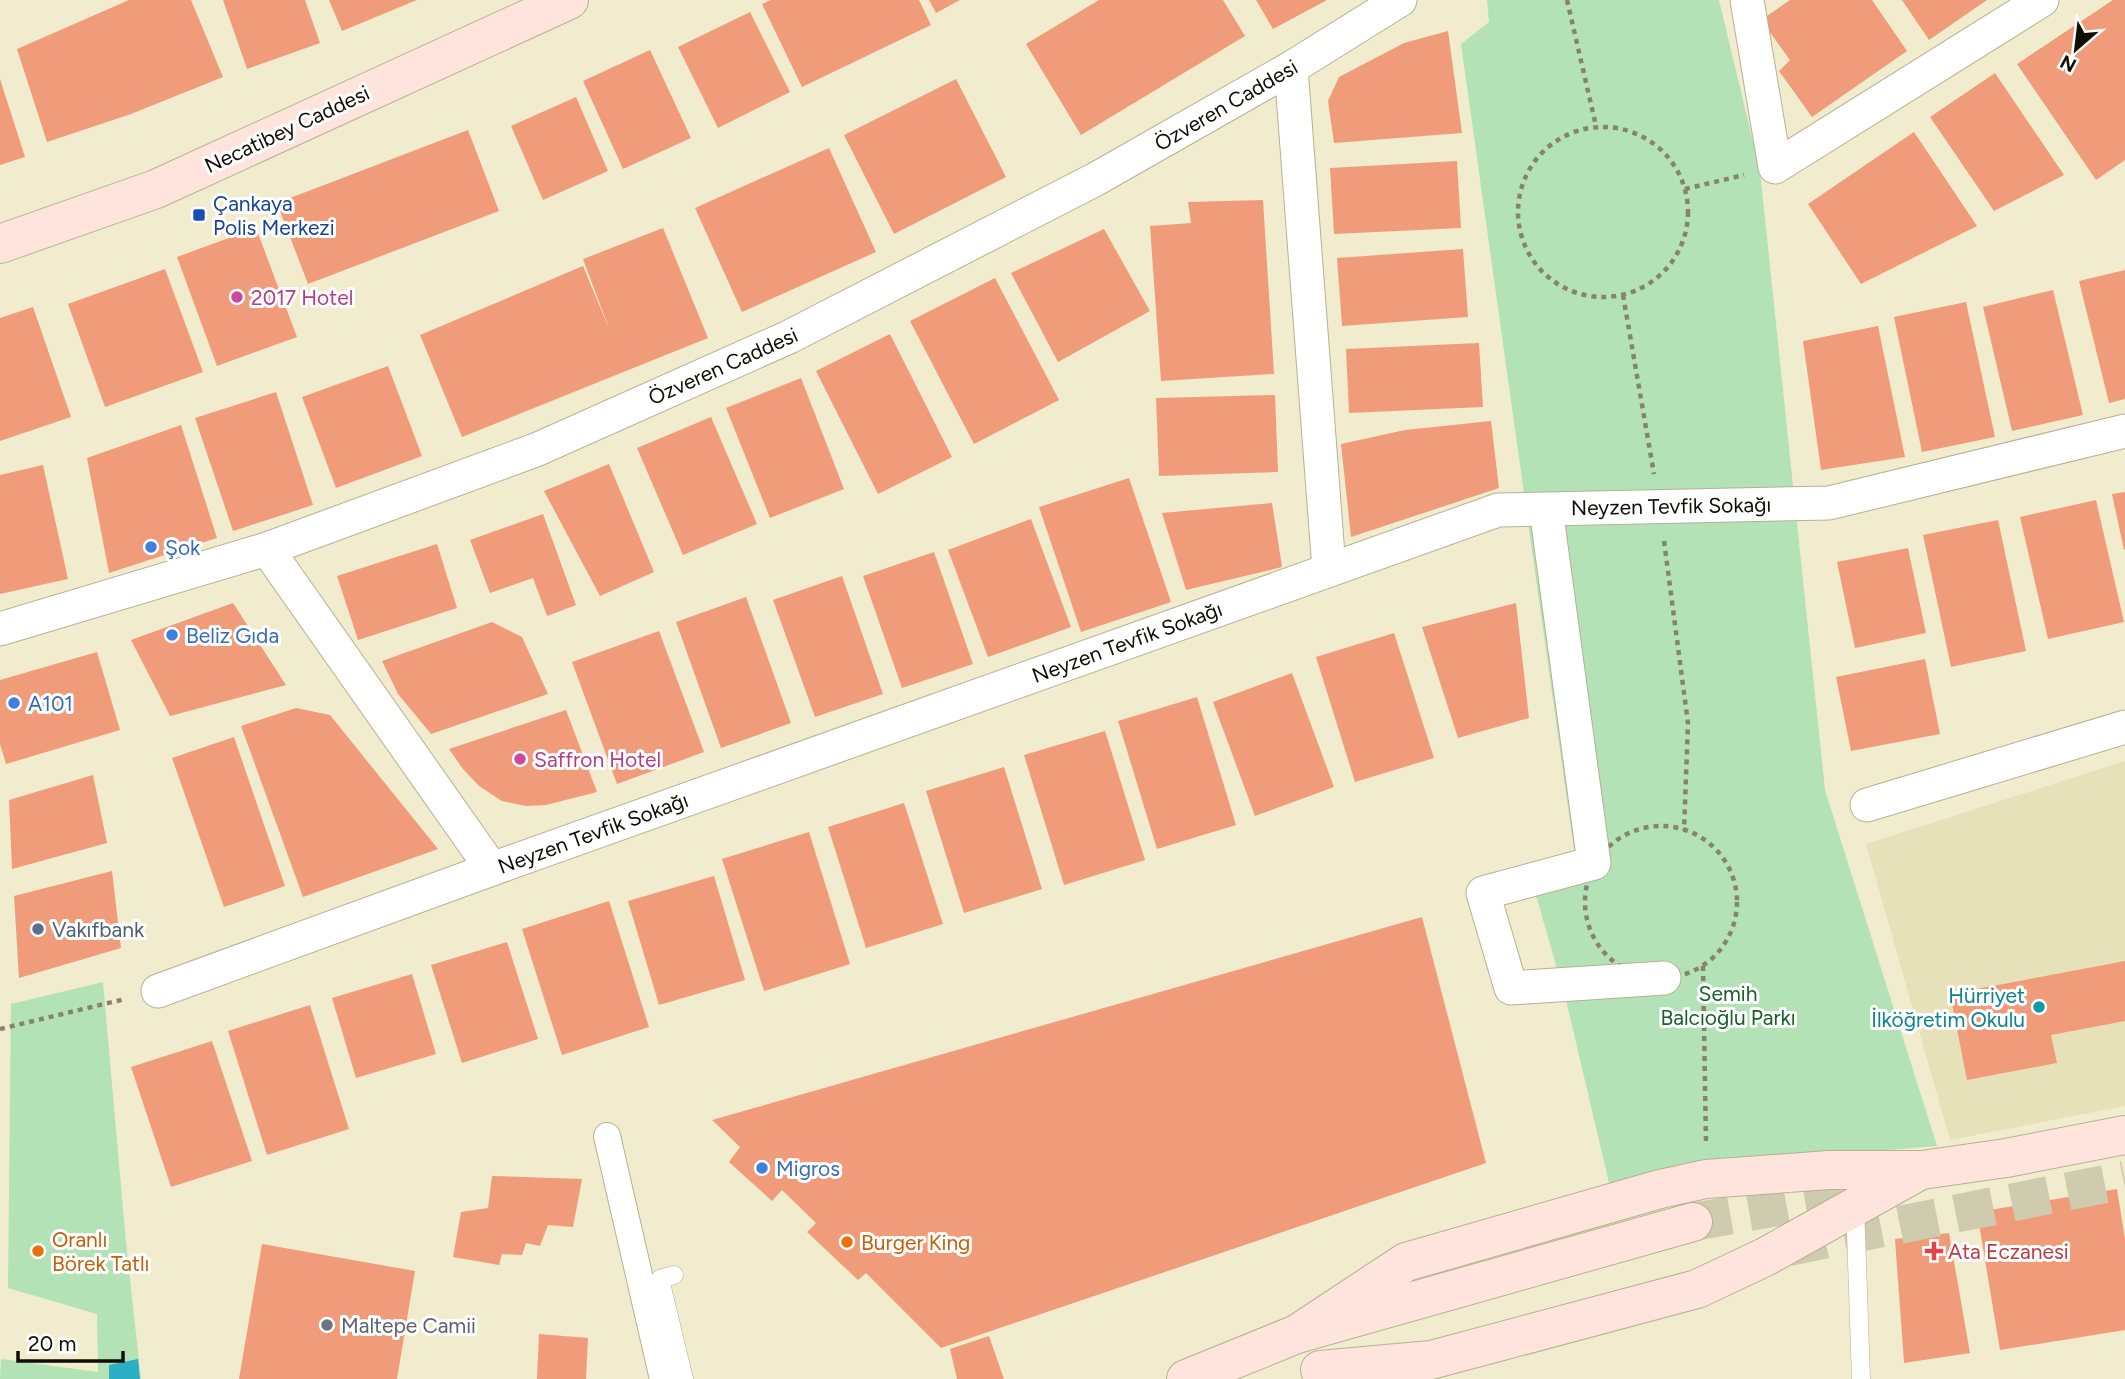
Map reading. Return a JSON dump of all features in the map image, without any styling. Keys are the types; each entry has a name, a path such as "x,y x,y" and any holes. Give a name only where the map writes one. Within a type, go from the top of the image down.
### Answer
{"main road":[{"name":"Necatibey Caddesi","path":"0,244 156,189 569,0"},
{"path":"1297,1334 1406,1262 1660,1189 1706,1179 1854,1189 1922,1170 2006,1158 2125,1135"},
{"path":"1308,1375 1431,1360 1698,1289 1765,1257 1854,1189"},
{"path":"1186,1379 1297,1334 1693,1222"},
{"path":"1308,1375 1707,1263"}],"street":[{"name":"Özveren Caddesi","path":"0,629 267,549 538,449 789,337 1096,179 1291,68 1399,0"},
{"path":"1747,0 1775,167 2042,0"},
{"path":"1291,68 1329,569"},
{"name":"Neyzen Tevfik Sokağı","path":"158,992 492,869 1498,510 1829,503 2125,431"},
{"path":"1546,509 1594,863 1483,893 1511,988 1664,978"},
{"path":"267,549 492,869"},
{"path":"1867,805 2125,727"},
{"path":"607,1136 663,1379"}],"lane":[{"path":"1854,1189 1861,1379"},
{"path":"674,1275 660,1279 684,1379"}],"path":[{"path":"1567,0 1595,126"},
{"path":"1595,126 1624,128 1650,139 1671,159 1685,189 1689,212 1684,240 1671,265 1649,284 1623,295 1595,297 1568,289 1544,274 1527,252 1518,225 1518,197 1528,170 1544,148 1568,133 1595,126"},
{"path":"1685,189 1775,167"},
{"path":"1623,295 1659,506 1688,723 1684,830"},
{"path":"1658,826 1684,830 1705,841 1723,858 1734,880 1737,904 1732,928 1721,948 1703,965 1685,974 1664,978 1641,976 1620,966 1602,951 1590,931 1585,908 1586,885 1594,863 1611,844 1633,831 1658,826"},
{"path":"1703,965 1706,1179"},
{"path":"0,1029 158,992"}],"shaded area":[{"path":"2125,761 2125,1106 1950,1140 1866,844"}],"green space":[{"name":"Semih Balcıoğlu Parkı","path":"1487,0 1719,0 1760,171 1825,790 1937,1146 1706,1165 1610,1187 1566,1000 1527,864 1575,857 1461,44 1489,22"},
{"path":"103,982 141,1379 0,1379 1,1359 98,1372 97,1314 8,1288 11,1004"}],"water":[{"path":"138,1359 140,1379 109,1379 109,1365"}],"building":[{"path":"129,0 191,0 223,77 131,114 47,142 17,49"},
{"path":"223,0 305,0 320,43 247,69"},
{"path":"329,0 417,0 342,31"},
{"path":"771,0 919,0 931,25 802,87 762,4"},
{"path":"929,0 960,0 936,13"},
{"path":"1099,0 1223,0 1245,36 1081,135 1026,44"},
{"path":"1256,0 1327,0 1273,29"},
{"path":"1790,0 1872,0 1907,51 1812,117 1779,71 1790,60 1761,20"},
{"path":"1902,0 1987,0 1929,40"},
{"path":"2113,0 2125,0 2125,160 2096,180 2017,64"},
{"path":"750,12 790,92 718,128 678,47"},
{"path":"1448,31 1462,133 1334,143 1328,101 1339,77 1404,43"},
{"path":"650,50 691,138 623,169 583,81"},
{"path":"1995,73 2064,175 1994,211 1930,117"},
{"path":"0,79 25,157 0,165"},
{"path":"956,79 1006,177 894,234 844,135"},
{"path":"576,97 608,171 543,200 511,126"},
{"path":"468,130 499,211 308,284 277,203"},
{"path":"1914,132 1977,226 1861,284 1808,204"},
{"path":"829,148 876,252 742,312 695,208"},
{"path":"1457,161 1461,228 1334,234 1330,168"},
{"path":"1263,200 1274,374 1161,381 1150,226 1191,223 1188,202"},
{"name":"2017 Hotel","path":"256,228 297,337 217,366 177,257"},
{"path":"663,228 708,338 462,437 420,335 583,266 610,331 583,259"},
{"path":"1104,229 1150,311 1058,362 1011,273"},
{"path":"1463,249 1468,317 1342,326 1337,258"},
{"path":"165,269 203,372 105,407 68,304"},
{"path":"2125,270 2125,399 2109,403 2079,281"},
{"path":"995,278 1059,400 974,444 910,321"},
{"path":"2053,290 2083,415 2012,431 1983,307"},
{"path":"1966,302 1995,437 1922,452 1894,317"},
{"path":"33,307 71,417 0,441 0,318"},
{"path":"1878,326 1905,457 1821,470 1803,341"},
{"path":"890,334 952,457 878,494 816,371"},
{"path":"1479,343 1483,407 1349,413 1346,349"},
{"path":"388,366 422,456 336,488 302,397"},
{"path":"801,378 844,489 770,518 726,408"},
{"path":"276,392 313,505 233,531 195,418"},
{"path":"1275,395 1278,472 1159,476 1156,398"},
{"path":"711,417 757,524 683,555 637,448"},
{"path":"1491,421 1499,488 1351,537 1341,444 1405,430"},
{"path":"181,425 217,538 109,573 87,458"},
{"path":"609,464 654,572 600,596 544,491"},
{"path":"43,465 68,579 0,594 0,475"},
{"path":"1129,478 1171,602 1081,632 1039,507"},
{"path":"2125,492 2125,549 2124,550 2112,494"},
{"path":"2096,500 2124,622 2048,639 2020,517"},
{"path":"1272,503 1282,567 1186,590 1162,513"},
{"path":"543,514 576,605 547,616 533,578 490,593 470,540"},
{"path":"1031,519 1071,627 988,657 948,550"},
{"path":"1998,520 2026,651 1951,667 1923,535"},
{"path":"437,544 457,608 358,640 337,576"},
{"path":"1908,548 1926,633 1855,648 1837,562"},
{"path":"934,552 973,664 902,688 863,576"},
{"path":"842,576 883,694 815,717 773,600"},
{"path":"746,597 791,723 721,748 676,622"},
{"path":"233,603 286,685 170,716 131,640"},
{"path":"1516,603 1529,718 1458,738 1422,627"},
{"path":"492,622 522,637 548,694 431,734 398,694 382,661"},
{"path":"659,631 704,752 617,784 572,662"},
{"path":"1394,633 1434,758 1355,782 1316,657"},
{"path":"97,652 120,730 6,764 0,744 0,680"},
{"path":"1925,659 1940,734 1851,751 1836,677"},
{"path":"1292,673 1334,787 1255,816 1213,702"},
{"path":"1197,697 1236,825 1157,849 1118,721"},
{"path":"296,708 330,715 438,849 303,897 241,726"},
{"name":"Saffron Hotel","path":"566,710 597,792 546,805 526,806 502,801 479,786 449,749"},
{"path":"1105,731 1145,860 1064,885 1024,755"},
{"path":"234,737 285,886 224,907 172,758"},
{"path":"1004,767 1042,889 964,913 926,791"},
{"path":"93,775 107,843 12,869 9,800"},
{"path":"904,803 943,924 866,948 828,827"},
{"path":"809,832 850,964 764,991 722,859"},
{"path":"112,871 121,948 19,978 14,896"},
{"path":"714,876 745,980 659,1005 628,901"},
{"path":"609,901 649,1027 562,1055 522,929"},
{"path":"1422,917 1486,1163 941,1348 866,1273 858,1280 807,1232 816,1223 782,1190 772,1201 729,1162 740,1147 712,1120"},
{"path":"507,942 538,1039 462,1063 431,965"},
{"name":"Hürriyet İlköğretim Okulu","path":"2125,961 2125,1021 2051,1035 2057,1063 1967,1080 1950,994"},
{"path":"412,974 436,1054 356,1078 332,998"},
{"path":"310,1005 349,1129 267,1155 228,1031"},
{"path":"212,1041 252,1161 171,1187 131,1067"},
{"path":"492,1176 582,1179 573,1227 548,1225 540,1246 526,1243 522,1255 502,1254 499,1265 453,1257 461,1212 488,1208"},
{"path":"2117,1189 2125,1239 2125,1330 2000,1350 1977,1212"},
{"path":"1949,1233 1970,1353 1904,1363 1895,1239"},
{"name":"Maltepe Camii","path":"262,1244 415,1271 397,1379 239,1379"},
{"path":"539,1334 588,1338 586,1379 537,1379"},
{"path":"989,1336 1004,1379 957,1379 950,1349"}],"tunnel":[{"path":"1788,1247 2125,1180"},
{"path":"1693,1222 1885,1188"}],"place":[{"name":"Çankaya Polis Merkezi","path":"199,215"},
{"name":"2017 Hotel","path":"237,297"},
{"name":"Şok","path":"151,547"},
{"name":"Beliz Gıda","path":"172,635"},
{"name":"A101","path":"14,703"},
{"name":"Saffron Hotel","path":"520,759"},
{"name":"Vakıfbank","path":"38,929"},
{"name":"Hürriyet İlköğretim Okulu","path":"2039,1007"},
{"name":"Migros","path":"762,1168"},
{"name":"Burger King","path":"847,1242"},
{"name":"Oranlı Börek Tatlı","path":"38,1251"},
{"name":"Ata Eczanesi","path":"1934,1251"},
{"name":"Maltepe Camii","path":"327,1325"}]}
